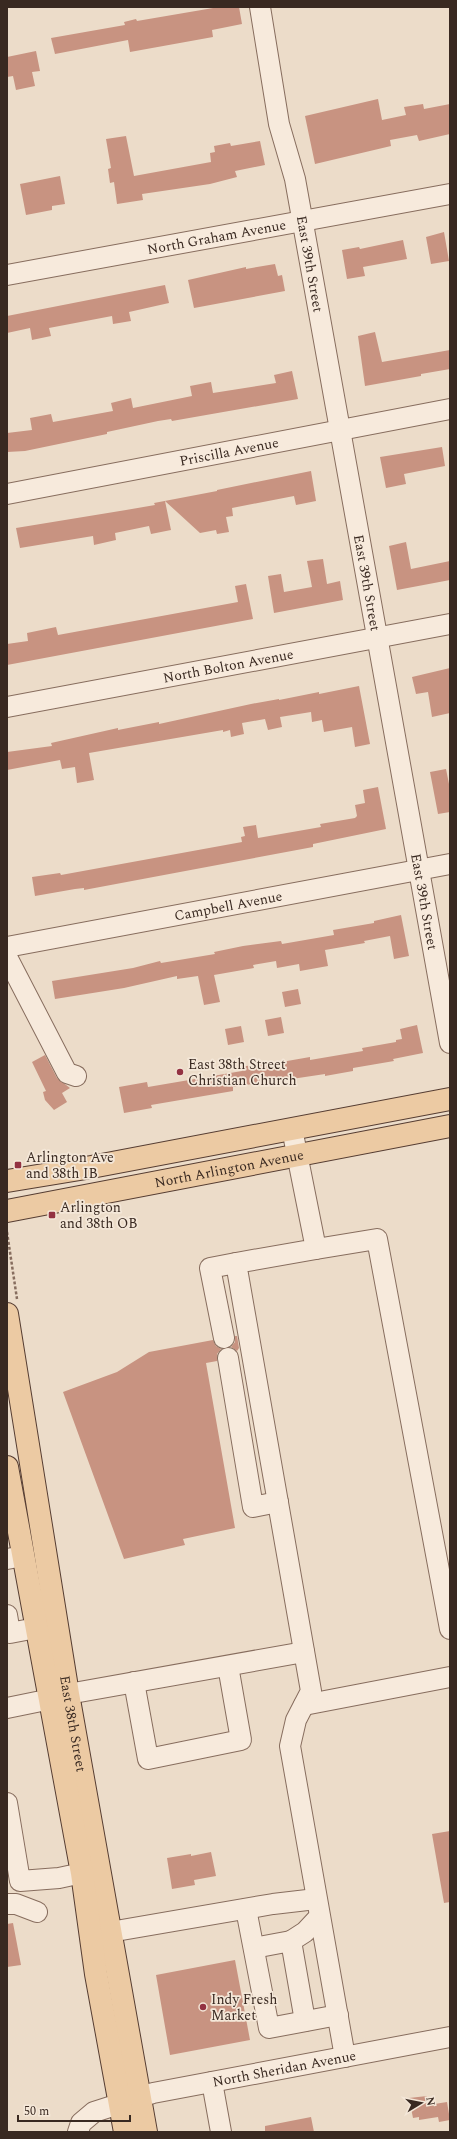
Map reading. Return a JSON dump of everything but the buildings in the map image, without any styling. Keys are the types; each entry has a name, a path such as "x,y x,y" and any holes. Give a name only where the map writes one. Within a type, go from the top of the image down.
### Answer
{"main road":[{"name":"North Arlington Avenue","path":"7,1181 450,1099"},
{"name":"North Arlington Avenue","path":"7,1211 450,1126"},
{"name":"East 38th Street","path":"7,1314 96,1974 125,2132"},
{"name":"East 38th Street","path":"7,1467 15,1558 36,1628 59,1696 110,1932 146,2132"}],"street":[{"name":"East 39th Street","path":"260,7 279,124 295,179 450,1043"},
{"name":"North Graham Avenue","path":"7,275 450,194"},
{"name":"Priscilla Avenue","path":"7,494 450,409"},
{"name":"North Bolton Avenue","path":"7,707 450,624"},
{"name":"Campbell Avenue","path":"7,947 450,864"},
{"path":"7,958 67,1073 76,1076"},
{"path":"292,1129 316,1249"},
{"path":"224,1338 210,1268 377,1239 450,1629"},
{"path":"236,1263 311,1691 296,1720 290,1746 345,2057"},
{"path":"228,1358 253,1507 278,1502"},
{"path":"7,1615 10,1633 36,1628"},
{"path":"7,1708 59,1696 304,1652"},
{"path":"134,1682 148,1759 241,1740 228,1666"},
{"path":"304,1705 450,1677"},
{"path":"7,1803 14,1881 53,1879 82,1874"},
{"path":"110,1932 302,1900 318,1908"},
{"path":"7,1904 16,1904 36,1912"},
{"path":"254,1948 291,1941 305,1932 318,1908"},
{"path":"246,1909 269,2028 338,2015"},
{"path":"291,1941 305,2021"},
{"name":"North Sheridan Avenue","path":"78,2132 81,2123 94,2112 153,2093 450,2037"},
{"path":"212,2082 221,2132"}],"place":[{"name":"East 38th Street Christian Church","path":"180,1072"},
{"name":"Arlington Ave and 38th IB","path":"18,1165"},
{"name":"Arlington and 38th OB","path":"52,1215"},
{"name":"Indy Fresh Market","path":"203,2007"}]}
